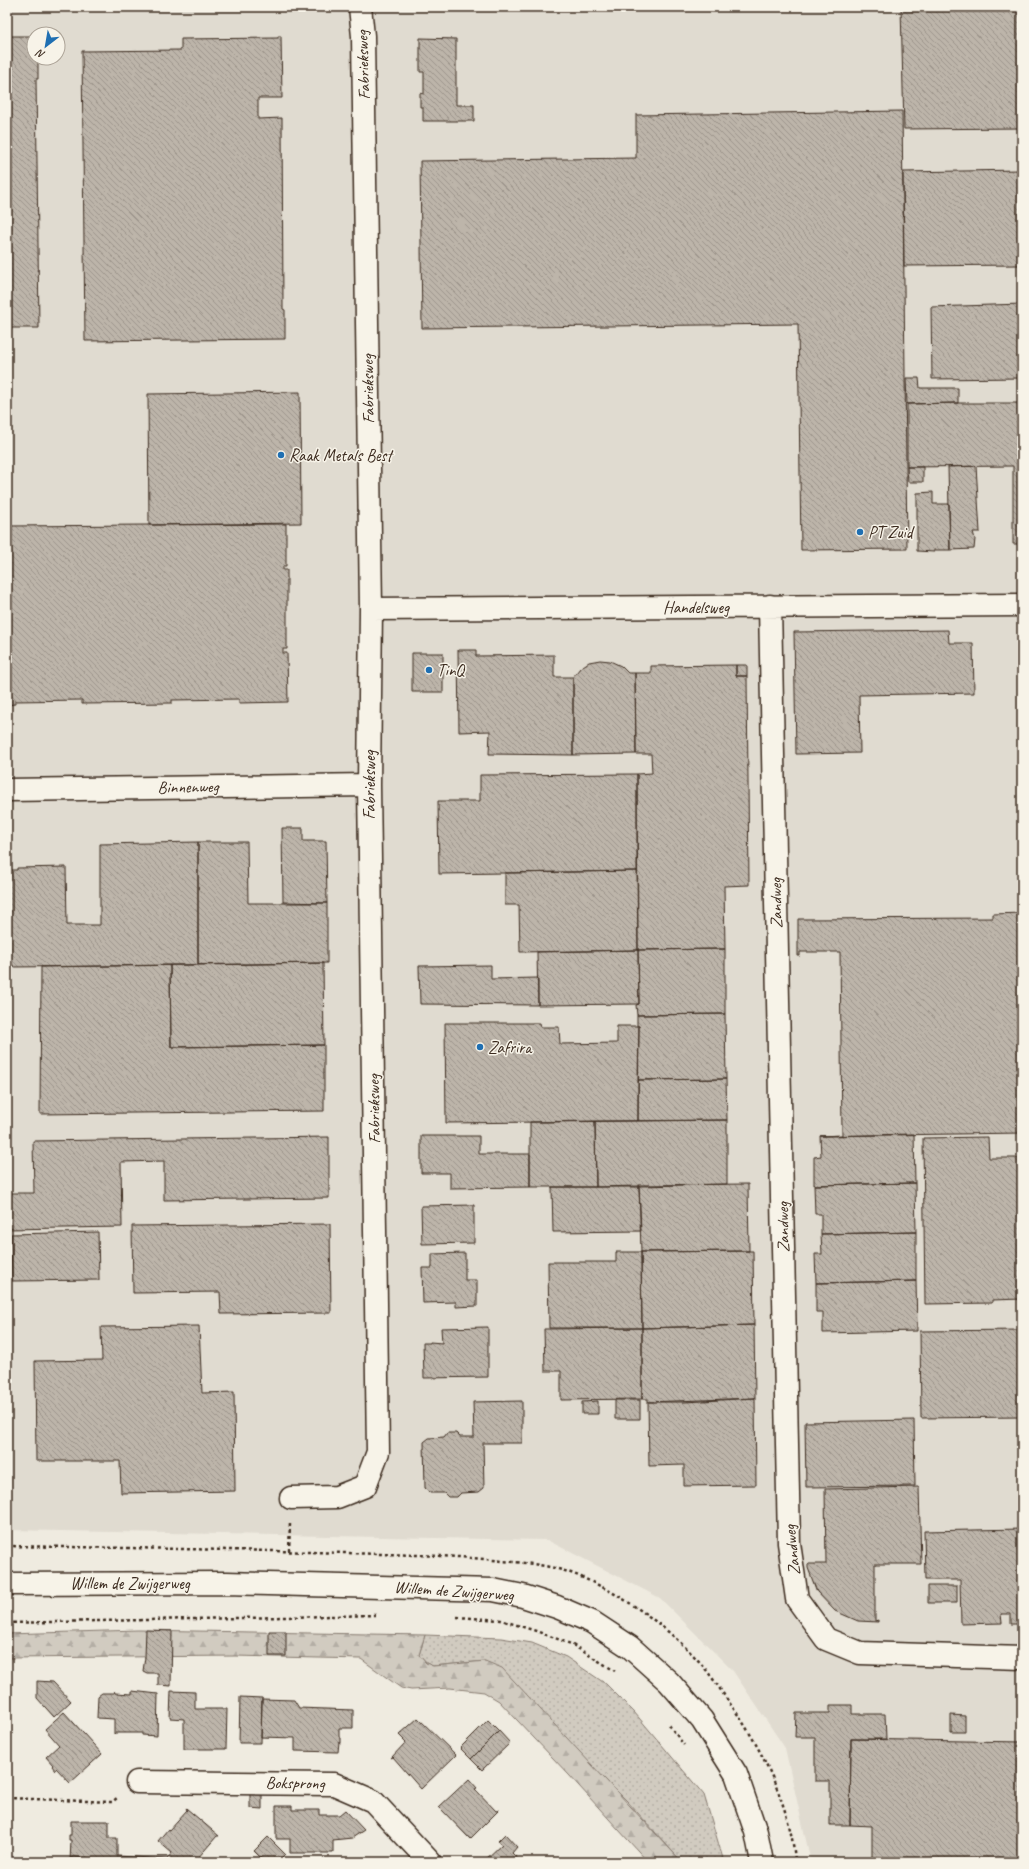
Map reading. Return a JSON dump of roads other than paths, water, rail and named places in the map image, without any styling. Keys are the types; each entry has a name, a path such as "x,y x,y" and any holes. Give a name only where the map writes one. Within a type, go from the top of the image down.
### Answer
{"street":[{"name":"Fabrieksweg","path":"292,1498 337,1497 365,1486 378,1452 369,785 371,609 364,36 360,7"},
{"name":"Handelsweg","path":"371,609 1022,604"},
{"name":"Zandweg","path":"770,606 789,1543 798,1599 826,1639 860,1653 1022,1658"},
{"name":"Binnenweg","path":"7,790 369,785"},
{"name":"Willem de Zwijgerweg","path":"7,1584 227,1583 493,1590 523,1596 557,1607 592,1622 630,1647 669,1682 702,1720 736,1774 756,1832 762,1862"},
{"name":"Boksprong","path":"137,1782 334,1784 372,1801 425,1860"}],"place":[{"name":"Raak Metals Best","path":"281,455"},
{"name":"PT Zuid","path":"860,532"},
{"name":"TinQ","path":"429,670"},
{"name":"Zafrira","path":"480,1047"}]}
